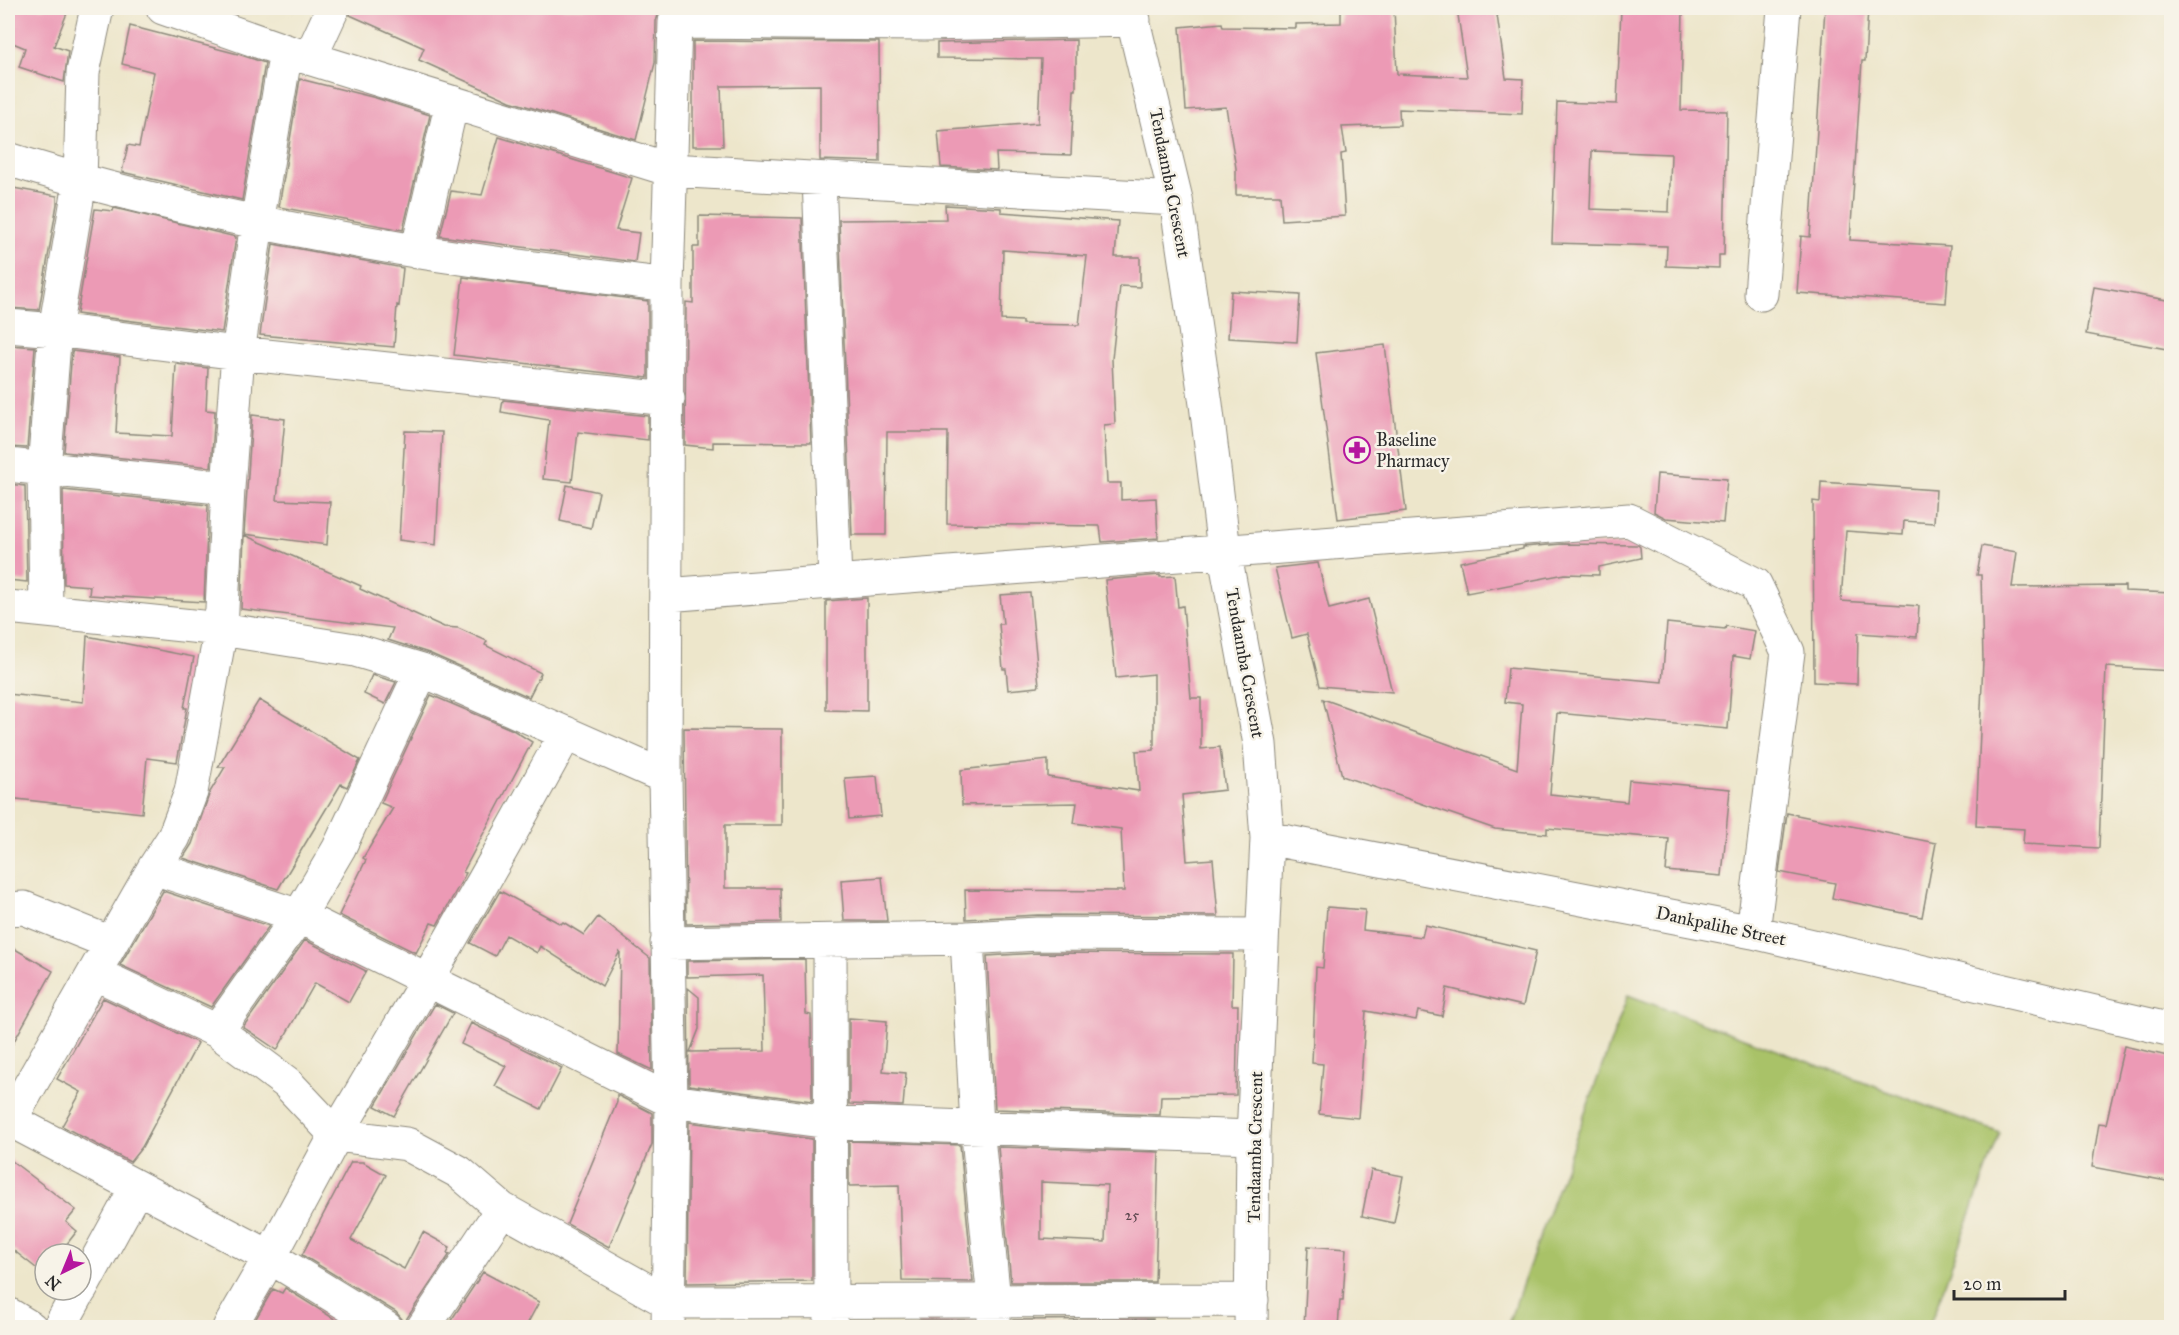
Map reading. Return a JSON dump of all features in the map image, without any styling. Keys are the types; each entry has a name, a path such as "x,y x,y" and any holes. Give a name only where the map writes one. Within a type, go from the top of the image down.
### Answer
{"street":[{"path":"46,610 44,469 56,330 80,182 83,72 97,8"},
{"path":"163,8 196,13 298,54 671,170 1176,199"},
{"path":"333,8 298,54 257,223 238,353 221,629 191,792 174,837 8,1121 270,1257 386,1328"},
{"path":"1761,294 1784,8"},
{"path":"668,1315 670,1101 665,777 667,285 675,22 925,24 1132,14"},
{"name":"Tendaamba Crescent","path":"1132,14 1176,199 1206,404 1224,550 1260,744 1267,838 1253,1137 1252,1314"},
{"path":"417,252 453,102"},
{"path":"8,159 80,182 257,223 417,252 667,285"},
{"path":"819,179 835,581"},
{"path":"8,327 56,330 238,353 668,399"},
{"path":"8,465 228,488"},
{"path":"666,595 1629,520 1755,584 1788,652 1753,932"},
{"path":"8,607 221,629 355,650 422,670 665,777"},
{"path":"217,1031 299,916 339,848 422,670"},
{"path":"229,1328 336,1135 491,871 566,733"},
{"name":"Dankpalihe Street","path":"1267,838 1753,932 2172,1030"},
{"path":"154,868 299,916 670,1101 829,1122 1253,1137"},
{"path":"8,909 24,908 111,943"},
{"path":"667,944 967,938 1038,934 1262,935"},
{"path":"967,938 977,1126 994,1314"},
{"path":"830,940 831,1315"},
{"path":"94,973 217,1031 287,1083 336,1135 407,1144 459,1172 502,1209 668,1315 1252,1314"},
{"path":"93,1267 137,1187"},
{"path":"423,1328 502,1209"},
{"path":"59,1328 74,1302"},
{"path":"8,1314 31,1328"}],"green space":[{"path":"1628,995 2000,1133 1929,1327 1507,1327"}],"building":[{"path":"8,8 69,8 54,46 68,51 64,82 19,67 25,48 8,41"},
{"path":"352,8 664,8 656,21 655,63 636,140 510,101 419,60 424,48 350,15"},
{"path":"1341,8 1394,8 1397,74 1467,77 1457,8 1496,8 1506,78 1523,79 1522,114 1399,109 1400,125 1342,127 1346,153 1341,154 1345,216 1282,220 1280,195 1236,195 1236,168 1226,107 1186,110 1180,27 1222,23 1223,27 1296,28 1296,24 1341,23"},
{"path":"1621,8 1683,8 1681,110 1727,111 1724,255 1719,255 1719,268 1666,266 1667,246 1552,243 1557,102 1617,104","holes":["1592,151 1671,154 1669,212 1590,209"]},
{"path":"1825,8 1868,8 1865,61 1862,61 1850,240 1950,246 1946,303 1797,293 1801,236 1810,237"},
{"path":"130,26 265,63 242,200 122,172 128,145 139,147 154,72 122,64"},
{"path":"1076,40 1076,90 1074,90 1071,155 996,153 997,170 941,167 938,131 1038,123 1041,59 937,58 937,43"},
{"path":"693,41 879,42 880,162 820,160 820,85 721,86 723,146 693,146"},
{"path":"300,79 376,98 430,115 403,230 279,207"},
{"path":"499,137 632,178 616,230 639,233 635,262 440,236 451,191 482,195"},
{"path":"8,187 57,196 39,310 8,308"},
{"path":"945,205 1001,208 1001,212 1118,221 1115,257 1140,257 1140,287 1120,286 1112,359 1115,424 1104,425 1107,483 1121,483 1121,500 1156,498 1158,538 1102,542 1100,526 947,524 948,432 887,432 886,535 852,535 839,220 946,219","holes":["1003,250 1087,256 1079,325 1022,324 1022,321 1001,320"]},
{"path":"114,208 236,237 222,332 77,314 95,209 113,211"},
{"path":"699,216 802,218 811,443 713,442 713,448 685,445 686,302 693,303 693,247 699,247"},
{"path":"273,244 403,268 394,347 260,335"},
{"path":"463,277 648,301 648,378 454,355"},
{"path":"2094,287 2172,301 2172,350 2086,334"},
{"path":"1231,291 1300,295 1297,342 1228,338"},
{"path":"8,345 35,347 27,448 8,447"},
{"path":"1385,345 1406,511 1338,519 1316,353"},
{"path":"72,351 120,357 116,433 172,436 176,364 208,368 206,410 215,411 211,467 64,452"},
{"path":"503,400 648,416 648,440 578,432 572,482 543,479 549,420 501,412"},
{"path":"252,415 285,419 277,500 330,502 327,545 244,534"},
{"path":"405,431 442,432 436,545 399,540"},
{"path":"1657,474 1727,479 1723,523 1666,518 1654,512"},
{"path":"1821,482 1936,490 1934,523 1904,521 1903,535 1846,531 1841,601 1919,606 1917,637 1858,633 1857,684 1814,682 1813,501 1820,502"},
{"path":"8,484 25,486 27,582 8,580"},
{"path":"567,485 599,492 591,528 560,521"},
{"path":"63,490 208,505 204,602 89,595 90,586 64,584"},
{"path":"244,535 361,586 360,589 444,627 458,628 487,641 485,645 541,673 529,697 429,653 388,640 393,628 241,609"},
{"path":"1562,544 1638,545 1641,558 1599,567 1599,575 1565,574 1467,593 1460,562 1523,549 1523,547"},
{"path":"1982,546 2017,552 2012,587 2125,586 2125,591 2172,593 2172,671 2106,667 2099,848 2023,844 2024,829 1976,826 1983,660 1981,575 1977,575"},
{"path":"1318,563 1329,609 1369,599 1392,692 1320,686 1307,634 1292,638 1275,568"},
{"path":"1160,575 1160,577 1175,576 1178,607 1183,606 1191,698 1201,698 1201,749 1220,747 1225,790 1182,795 1187,861 1213,859 1218,916 1038,915 966,919 965,890 1124,891 1121,829 1074,823 1077,803 962,805 961,770 1048,760 1048,777 1139,791 1136,751 1154,750 1154,674 1116,678 1105,580"},
{"path":"1030,593 1039,685 1038,687 1008,690 1006,669 1003,669 999,624 1003,624 1000,595"},
{"path":"867,598 867,711 826,710 826,601"},
{"path":"1667,623 1725,629 1726,626 1755,631 1750,659 1733,656 1728,729 1557,713 1550,794 1627,802 1629,780 1730,789 1722,876 1666,871 1669,839 1547,828 1547,834 1495,829 1342,776 1323,699 1517,769 1522,704 1505,702 1508,668 1662,682"},
{"path":"87,636 194,657 177,762 147,758 142,813 8,798 8,694 83,702"},
{"path":"372,675 396,682 385,704 364,694"},
{"path":"431,695 513,730 532,742 463,872 466,873 437,925 431,923 416,953 339,915 366,860 363,858 393,808 381,803"},
{"path":"259,700 360,760 347,787 341,784 278,889 183,858 192,844 210,792 225,767 218,767"},
{"path":"684,728 782,729 782,825 725,825 725,888 780,888 781,922 686,924"},
{"path":"877,776 881,816 849,819 845,778"},
{"path":"1787,813 1936,843 1922,917 1832,898 1835,883 1779,872"},
{"path":"882,877 887,921 844,921 841,880"},
{"path":"163,891 269,926 211,1007 120,965"},
{"path":"500,891 584,935 598,917 650,958 652,1070 618,1054 620,951 602,986 540,946 537,953 506,935 495,956 470,943"},
{"path":"1327,907 1365,910 1363,930 1422,937 1425,925 1536,951 1523,1006 1447,988 1442,1016 1418,1011 1416,1020 1366,1011 1358,1118 1319,1114 1323,1064 1312,1063 1316,967 1323,968"},
{"path":"305,940 366,971 349,1002 315,983 277,1050 243,1027"},
{"path":"8,945 53,971 8,1052"},
{"path":"1038,953 1233,954 1232,1005 1238,1005 1236,1095 1161,1096 1160,1115 995,1109 987,956"},
{"path":"805,959 806,1014 811,1015 812,1101 689,1085 688,988 699,997 699,1029 690,1052 765,1051 763,975 687,977 687,961"},
{"path":"103,998 198,1043 142,1147 130,1162 62,1126 81,1092 57,1079"},
{"path":"435,1004 453,1013 394,1116 375,1106"},
{"path":"849,1018 887,1021 883,1071 906,1073 903,1106 849,1104"},
{"path":"471,1023 562,1068 541,1109 495,1086 506,1066 461,1044"},
{"path":"2124,1046 2172,1057 2172,1182 2092,1167 2099,1123 2106,1124"},
{"path":"617,1095 652,1113 652,1144 609,1247 567,1224 617,1102"},
{"path":"689,1122 812,1139 812,1281 687,1283"},
{"path":"849,1141 960,1145 973,1282 902,1281 899,1185 849,1186"},
{"path":"998,1147 1159,1152 1155,1282 1011,1282","holes":["1041,1182 1107,1185 1105,1242 1041,1239"]},
{"path":"8,1158 76,1210 66,1222 77,1231 68,1242 33,1242 33,1266 8,1246"},
{"path":"351,1162 363,1162 386,1175 351,1240 404,1269 423,1232 450,1247 447,1253 450,1254 407,1318 404,1327 402,1319 396,1312 302,1255"},
{"path":"1371,1170 1403,1176 1394,1223 1362,1216"},
{"path":"1308,1246 1346,1249 1343,1300 1340,1300 1338,1328 1304,1328"},
{"path":"483,1272 539,1302 525,1328 446,1328"},
{"path":"285,1288 349,1328 268,1328 255,1320 273,1289 282,1293"},
{"path":"1153,1319 1153,1328 1013,1328 1013,1320"},
{"path":"919,1320 975,1320 975,1328 919,1328"}],"place":[{"name":"Baseline Pharmacy","path":"1357,450"}]}
